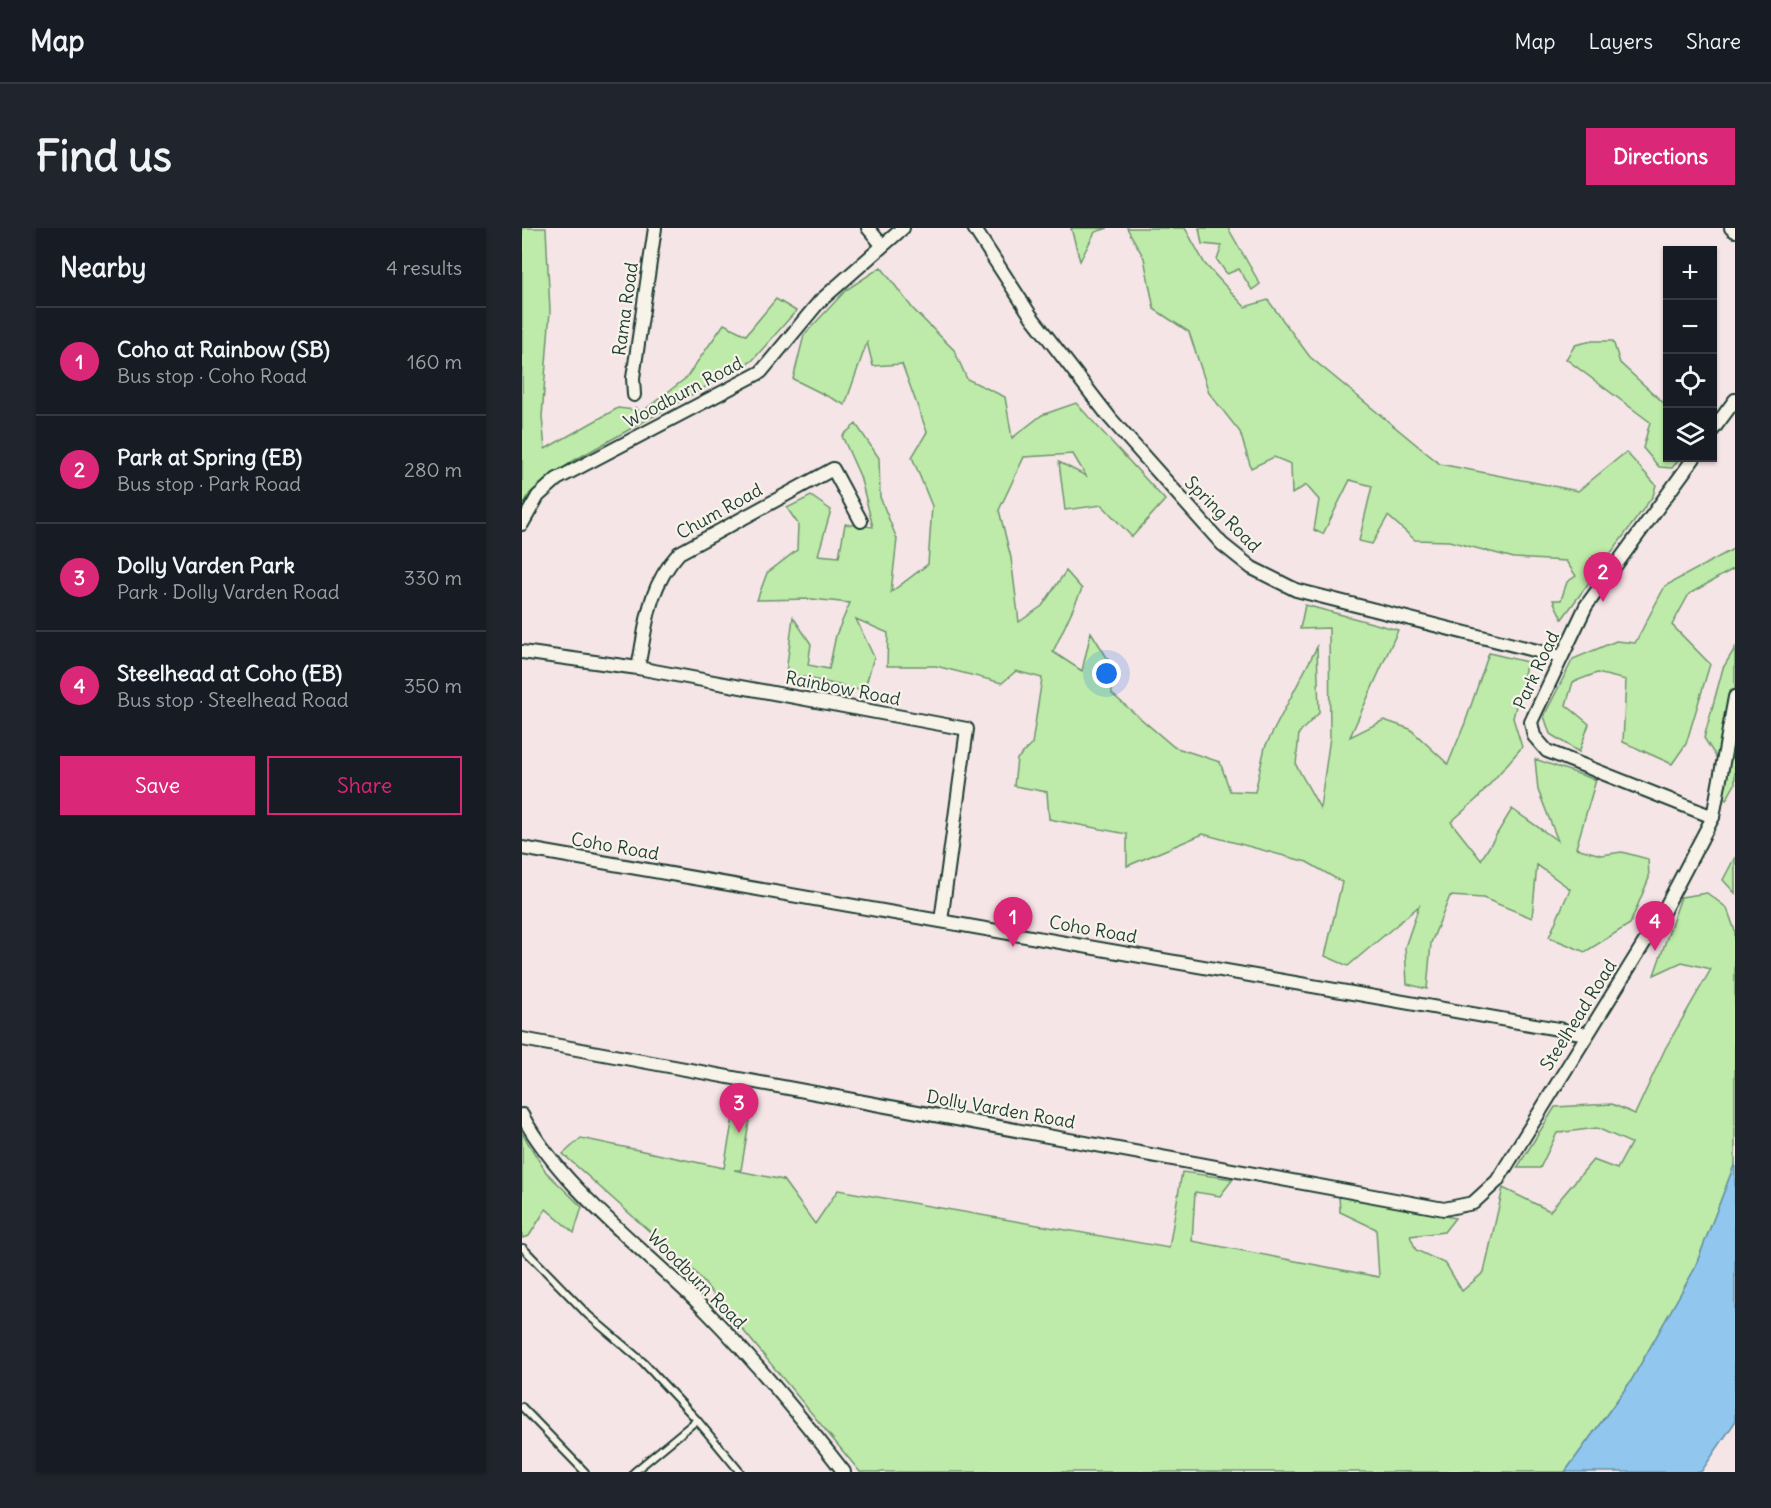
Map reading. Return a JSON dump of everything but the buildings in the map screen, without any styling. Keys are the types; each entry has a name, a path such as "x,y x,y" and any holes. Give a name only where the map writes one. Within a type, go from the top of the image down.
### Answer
{"street":[{"name":"Rama Road","path":"634,395 633,378 655,228"},
{"path":"868,228 882,245"},
{"name":"Woodburn Road","path":"522,524 538,496 557,479 761,372 819,302 903,228"},
{"name":"Spring Road","path":"974,228 1030,316 1110,418 1222,544 1251,568 1296,590 1561,657"},
{"path":"1731,228 1735,231"},
{"path":"1717,425 1735,400"},
{"name":"Park Road","path":"1691,462 1586,606 1531,722 1534,736 1546,751 1713,817"},
{"name":"Chum Road","path":"638,668 653,591 664,570 679,553 834,469 861,521"},
{"name":"Rainbow Road","path":"522,652 638,668 967,729 941,921"},
{"name":"Steelhead Road","path":"1473,1203 1497,1180 1662,914 1713,817 1735,697"},
{"name":"Coho Road","path":"522,848 1587,1034"},
{"name":"Dolly Varden Road","path":"522,1039 1444,1209 1473,1203"},
{"name":"Woodburn Road","path":"522,1115 534,1139 556,1167 708,1313 783,1395 844,1472"}],"lane":[{"path":"523,1248 588,1315 642,1362 697,1420 740,1472"},
{"path":"522,1407 585,1472"},
{"path":"634,1472 697,1420"}],"path":[{"path":"634,395 639,436"}],"green space":[{"path":"522,228 546,228 550,311 542,417 545,449 618,408 643,411 686,378 724,324 746,335 776,299 796,311 752,361 573,461 530,493 522,507"},
{"path":"1071,228 1108,228 1095,232 1080,261"},
{"path":"1127,228 1185,228 1205,264 1245,307 1268,300 1310,357 1440,464 1578,491 1626,452 1656,485 1653,496 1562,619 1553,600 1561,600 1567,582 1576,576 1566,561 1514,558 1449,541 1415,540 1388,516 1372,544 1359,541 1372,486 1350,480 1323,534 1314,530 1319,500 1306,485 1292,494 1291,464 1274,457 1251,468 1240,432 1209,393 1189,332 1154,309 1144,258"},
{"path":"1199,228 1228,228 1260,284 1252,290 1239,269 1227,274 1217,260 1222,246 1202,244"},
{"path":"881,267 913,309 954,350 967,379 1005,397 1012,438 1042,415 1076,403 1165,500 1132,537 1102,505 1065,510 1059,462 1086,476 1073,454 1024,457 999,510 1011,558 1019,622 1042,606 1066,571 1082,589 1053,652 1082,671 1091,632 1111,664 1112,694 1174,747 1220,762 1230,791 1255,792 1265,747 1317,647 1319,713 1299,733 1296,765 1320,808 1330,737 1329,628 1300,629 1305,605 1398,630 1350,737 1384,720 1410,729 1448,764 1489,653 1527,662 1513,718 1522,747 1478,798 1451,822 1481,860 1512,809 1558,841 1538,790 1535,759 1596,780 1576,848 1601,855 1622,852 1648,859 1649,878 1630,924 1585,952 1549,937 1570,889 1537,865 1532,918 1483,898 1450,896 1431,943 1427,989 1407,984 1405,947 1419,906 1348,966 1325,956 1342,882 1307,862 1203,834 1127,866 1127,834 1049,819 1047,792 1014,786 1017,759 1032,744 1042,678 1016,671 1002,683 936,666 887,666 888,633 856,619 874,657 864,691 786,673 793,617 811,644 808,665 829,669 836,635 850,603 812,599 757,600 767,573 797,550 798,524 787,508 811,496 831,510 818,555 839,557 845,524 873,527 860,476 842,436 856,424 879,458 880,497 897,539 891,592 928,564 932,506 912,457 927,432 902,364 873,366 867,342 845,405 793,379 804,335 846,290"},
{"path":"1592,341 1613,341 1620,363 1663,402 1663,462 1677,462 1672,468 1659,467 1643,448 1650,422 1566,359 1575,345"},
{"path":"1735,548 1735,568 1689,594 1672,625 1710,664 1686,744 1672,764 1623,742 1626,680 1597,673 1573,682 1566,705 1589,724 1579,752 1550,734 1544,716 1573,659 1616,641 1635,643 1665,586"},
{"path":"1735,648 1735,784 1726,800 1712,789 1718,760 1704,738 1723,668"},
{"path":"1735,857 1735,893 1723,880"},
{"path":"1707,893 1727,908 1735,931 1735,1163 1694,1270 1631,1381 1565,1472 860,1472 696,1273 563,1154 581,1138 724,1168 737,1095 753,1098 741,1170 734,1170 783,1180 815,1224 838,1190 1169,1248 1182,1172 1233,1179 1220,1196 1195,1192 1192,1241 1379,1277 1376,1229 1340,1212 1339,1195 1455,1218 1444,1232 1410,1236 1416,1250 1446,1264 1462,1291 1484,1272 1503,1188 1550,1211 1593,1160 1617,1169 1631,1143 1597,1128 1557,1133 1540,1168 1517,1168 1555,1107 1612,1104 1635,1114 1665,1049 1711,969 1682,962 1654,975 1681,897"},
{"path":"522,1133 546,1172 582,1207 574,1233 546,1209 529,1236 522,1238"}],"water":[{"path":"1735,1163 1735,1422 1701,1472 1565,1472 1631,1381 1694,1270"}],"place":[{"name":"Park at Spring (EB)","path":"1603,602"},
{"name":"Coho at Rainbow (SB)","path":"1013,947"},
{"name":"Steelhead at Coho (EB)","path":"1655,951"},
{"name":"Dolly Varden Park","path":"739,1133"}]}
